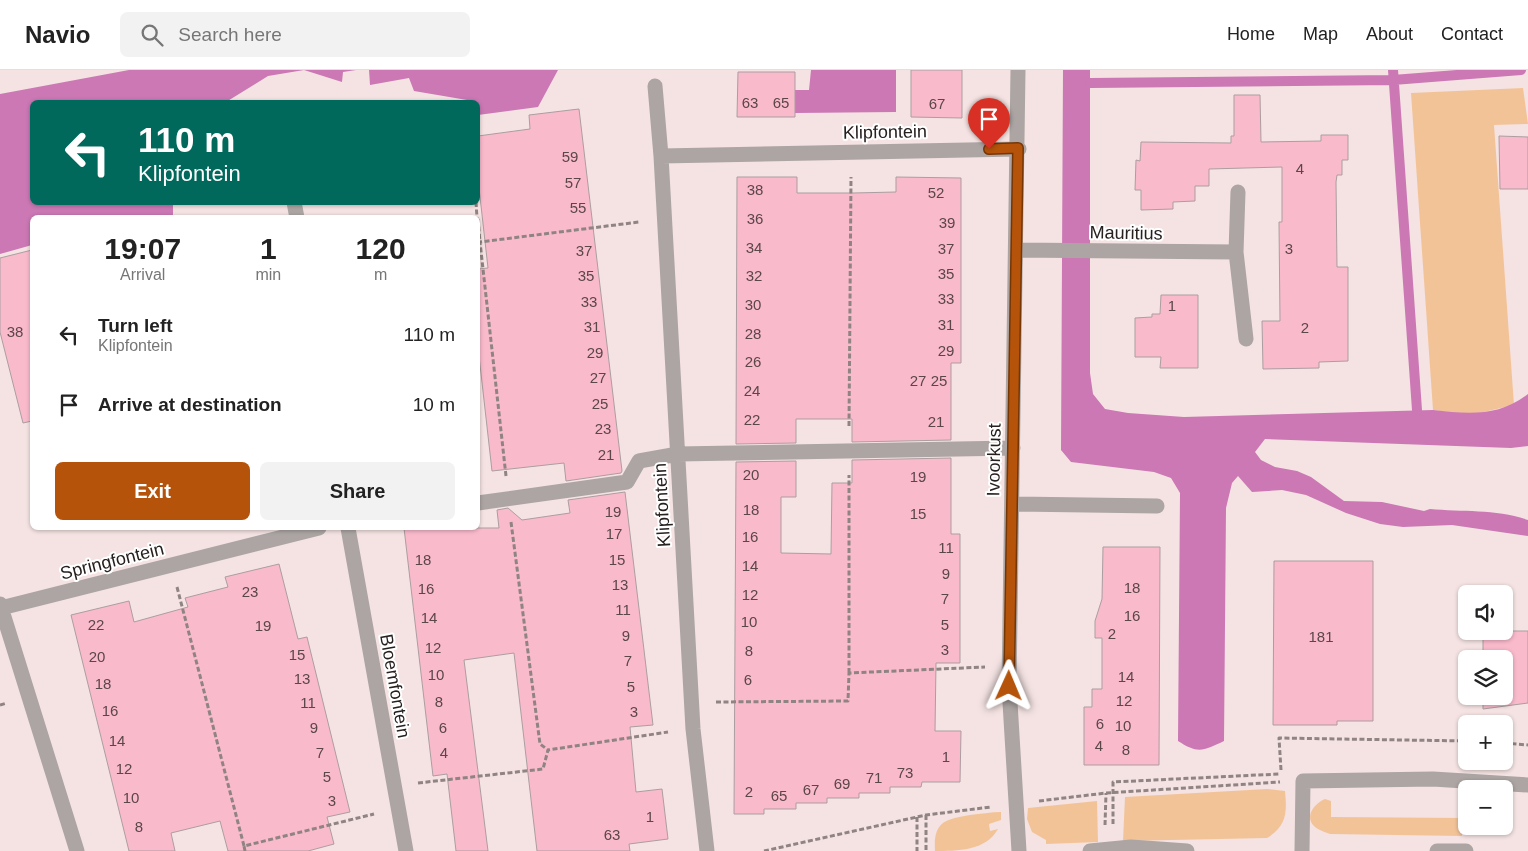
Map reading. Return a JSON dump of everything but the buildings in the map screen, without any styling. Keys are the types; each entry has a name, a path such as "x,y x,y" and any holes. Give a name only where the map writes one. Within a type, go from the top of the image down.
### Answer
{"street":[{"name":"Ivoorkust","path":"1018,70 1009,666 1019,851"},
{"name":"Klipfontein","path":"655,86 661,156 693,702 693,729 708,851"},
{"name":"Klipfontein","path":"661,156 1018,148"},
{"path":"1238,192 1236,252 1246,339"},
{"name":"Mauritius","path":"1016,250 1236,252"},
{"path":"480,503 627,482 639,462 678,454 1012,448"},
{"path":"1012,504 1157,506"},
{"name":"Springfontein","path":"77,851 1,606 311,530"},
{"name":"Bloemfontein","path":"348,530 406,851"},
{"path":"1302,851 1303,781 1433,779 1528,785"},
{"path":"1090,851 1132,847 1187,851"},
{"path":"1437,851 1466,851"}],"path":[{"path":"693,702 848,701 851,152"},
{"path":"664,219 480,242 508,499 540,744 548,750 693,729"},
{"path":"172,565 245,851"},
{"path":"848,673 1009,666"},
{"path":"1112,792 1113,782 1281,774 1279,738 1458,741"},
{"path":"1513,744 1528,745"},
{"path":"393,786 544,769 548,750"},
{"path":"1105,850 1106,793"},
{"path":"244,846 398,808"},
{"path":"926,815 926,851"},
{"path":"917,818 917,851"}],"shaded area":[{"path":"129,70 304,70 268,76 229,100 30,100 30,205 173,205 173,215 30,215 30,246 0,254 0,94"},
{"path":"304,70 356,70 343,72 342,82"},
{"path":"369,70 558,70 538,107 480,115 480,100 467,100 414,91 409,78 370,85"},
{"path":"811,70 896,70 896,112 795,113 795,90 809,90"},
{"path":"1063,70 1090,70 1090,373 1093,394 1105,409 1128,413 1184,417 1433,410 1471,413 1506,407 1528,394 1528,446 1511,448 1265,439 1255,452 1261,460 1275,467 1297,471 1311,477 1344,501 1382,502 1424,511 1430,509 1516,516 1528,520 1528,536 1452,525 1403,527 1380,524 1346,513 1306,495 1282,490 1252,492 1238,476 1232,483 1226,508 1224,741 1201,750 1191,748 1178,741 1180,493 1171,478 1154,472 1071,462 1061,450"},
{"path":"1523,88 1528,124 1494,125 1514,405 1471,415 1433,410 1411,93"},
{"path":"1267,789 1285,791 1286,806 1284,818 1279,829 1267,838 1123,841 1125,797"},
{"path":"1325,799 1331,801 1331,817 1458,818 1458,835 1462,836 1330,834 1322,831 1311,822 1310,814"},
{"path":"1097,801 1098,842 1046,844 1046,840 1032,832 1027,819 1028,808"},
{"path":"1001,812 1001,820 989,824 990,831 998,829 986,842 979,846 961,850 935,851 936,834 942,824 947,821 970,815"}],"waterway":[{"path":"1393,70 1417,410"},
{"path":"1090,83 1393,80 1521,70"}],"route":[{"path":"989,149 1018,148 1009,686"}]}
